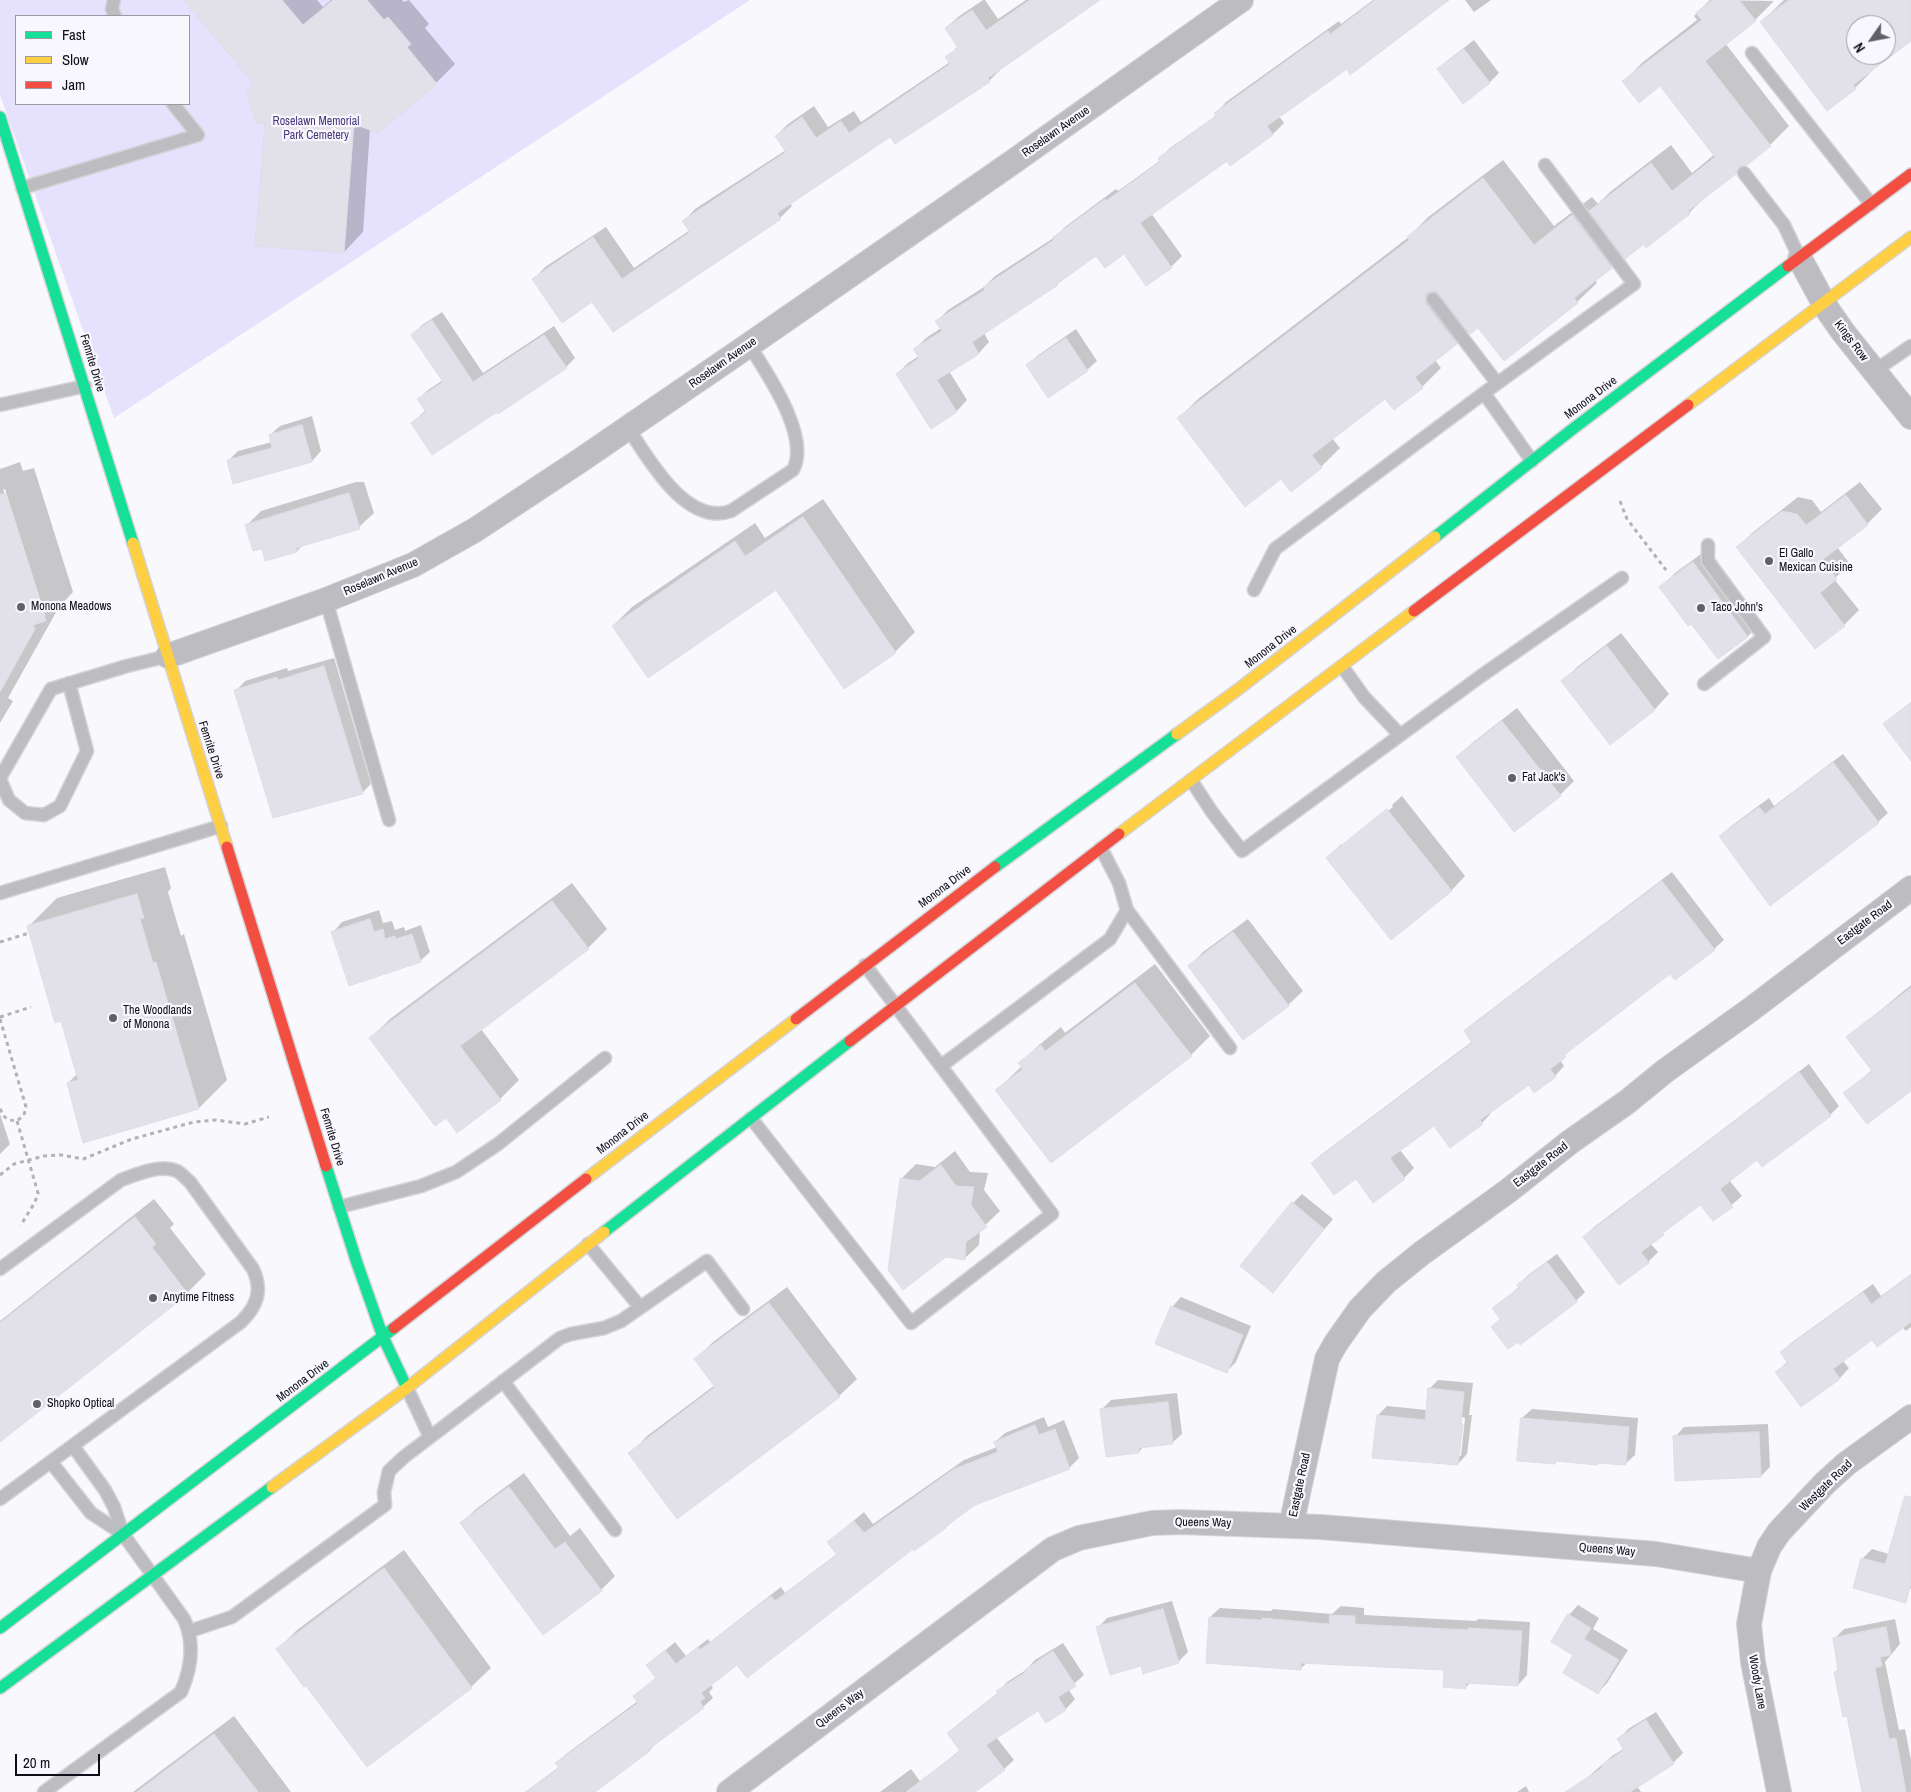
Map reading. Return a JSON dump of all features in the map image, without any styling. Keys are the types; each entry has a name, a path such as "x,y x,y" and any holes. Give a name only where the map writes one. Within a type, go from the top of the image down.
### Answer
{"street":[{"name":"Roselawn Avenue","path":"168,656 326,600 413,565 475,530 628,428 1010,164 1241,0"},
{"name":"Femrite Drive","path":"0,117 356,1263 383,1337 407,1388"},
{"name":"Monona Drive","path":"0,1628 383,1337 978,879 1236,692 1532,461 1911,174"},
{"path":"0,1688 407,1388 588,1244 1101,848 1911,237"},
{"name":"Kings Row","path":"1800,259 1842,332 1911,417"},
{"name":"Eastgate Road","path":"1291,1526 1327,1360 1336,1343 1360,1309 1386,1282 1422,1253 1508,1191 1570,1142 1750,1010 1911,888"},
{"name":"Westgate Road","path":"1759,1571 1769,1548 1780,1532 1825,1483 1846,1464 1911,1417"},
{"name":"Queens Way","path":"729,1792 1053,1549 1079,1538 1152,1523 1180,1522 1291,1526 1656,1554 1759,1571"},
{"name":"Woody Lane","path":"1759,1571 1749,1624 1752,1662 1779,1792"}],"lane":[{"path":"114,0 112,9 115,15"},
{"path":"1752,53 1871,204"},
{"path":"22,188 198,135 174,105"},
{"path":"1254,590 1274,549 1634,284 1545,165"},
{"path":"1744,173 1784,225 1800,259"},
{"path":"1433,299 1497,383"},
{"path":"628,428 661,478 677,494 691,504 706,511 721,514 731,511 793,470 797,463 798,453 791,424 781,396 749,344"},
{"path":"1874,372 1911,346"},
{"path":"0,405 85,386"},
{"path":"1484,393 1532,461"},
{"path":"1704,684 1764,637 1708,561 1708,545"},
{"path":"1191,780 1212,812 1242,851 1489,670 1622,578"},
{"path":"326,600 389,820"},
{"path":"69,683 87,752 60,806 44,815 25,813 9,800 0,778 51,689 69,683 127,666 168,656"},
{"path":"1342,666 1364,697 1400,736"},
{"path":"0,893 221,826"},
{"path":"1101,848 1119,884 1127,910 1230,1048"},
{"path":"941,1066 1110,940 1127,910"},
{"path":"751,1118 911,1324 1052,1214 866,965"},
{"path":"340,1207 421,1186 456,1172 498,1144 605,1058"},
{"path":"0,1269 122,1180 143,1171 164,1169 177,1172 190,1182 253,1269 258,1280 258,1294 252,1311 241,1322 0,1499"},
{"path":"588,1244 640,1307"},
{"path":"190,1631 232,1617 385,1504 384,1492 389,1471 430,1437 560,1338 604,1328 620,1321 707,1261 743,1310"},
{"path":"503,1382 615,1530"},
{"path":"407,1388 430,1437"},
{"path":"44,1792 181,1692 187,1677 191,1649 190,1631 184,1619 123,1534 114,1507 105,1490 72,1446"},
{"path":"50,1462 84,1507 96,1518 123,1534"}],"path":[{"path":"1620,502 1626,519 1666,570"},
{"path":"0,942 29,933"},
{"path":"0,1108 2,1115 9,1120 17,1121 24,1115 26,1107 0,1018 31,1007"},
{"path":"0,1175 14,1164 44,1156 61,1155 83,1159 132,1139 194,1122 216,1120 245,1124 269,1117"},
{"path":"17,1121 38,1193 36,1202 25,1217 18,1235 18,1256"}],"green space":[{"name":"Roselawn Memorial Park Cemetery","path":"0,0 750,0 114,418 0,95"}],"building":[{"path":"184,0 282,0 303,25 333,0 367,0 384,20 388,17 411,44 407,47 437,84 378,133 354,124 344,253 255,246 265,124 256,123 247,90 254,84"},
{"path":"1030,0 1100,0 988,78 990,82 895,144 890,137 777,213 781,219 613,332 592,302 562,323 532,279 593,237 622,279 690,232 682,221 786,152 775,136 802,117 816,138 841,121 849,133 950,64 945,57 958,48 945,28 972,10 986,30"},
{"path":"1375,0 1449,0 1350,75 1347,69 1267,126 1273,135 1230,166 1227,161 1140,223 1172,268 1146,286 1124,254 1105,268 1096,256 1058,285 972,342 979,354 937,380 957,412 931,429 896,374 919,358 913,349 942,331 935,321 985,290 983,287 1054,240 1052,238 1160,162 1158,158 1216,116 1214,113 1328,31 1330,34"},
{"path":"1713,0 1739,0 1756,21 1705,61 1771,146 1747,165 1739,167 1736,174 1688,211 1690,214 1646,248 1644,244 1625,259 1589,211 1651,163 1672,191 1715,157 1660,86 1639,103 1622,81 1702,20 1696,13"},
{"path":"1789,0 1911,0 1911,41 1896,52 1896,15 1846,15 1846,65 1879,65 1853,85 1856,89 1827,111 1760,22"},
{"path":"1464,49 1490,83 1463,104 1437,69"},
{"path":"1483,178 1534,245 1572,215 1612,268 1574,298 1578,303 1504,361 1478,328 1470,334 1436,291 1428,292 1425,296 1426,304 1457,344 1415,377 1423,388 1394,410 1385,399 1312,455 1322,468 1291,492 1281,479 1245,507 1177,418 1409,240 1407,237"},
{"path":"432,320 473,382 544,335 567,368 432,455 411,423 426,412 417,399 443,382 411,335"},
{"path":"1066,338 1088,371 1048,398 1026,365"},
{"path":"302,425 312,462 233,484 227,460 272,448 269,435"},
{"path":"349,493 360,529 296,548 297,552 265,561 262,549 253,551 245,525"},
{"name":"Monona Meadows","path":"0,494 6,494 46,621 33,625 35,629 0,692"},
{"path":"1846,495 1868,525 1822,560 1837,579 1820,593 1845,626 1815,649 1736,547 1782,511 1797,514 1806,525"},
{"path":"803,517 896,653 844,689 776,590 648,678 612,626 735,541 745,556"},
{"name":"Taco John's","path":"1693,562 1748,637 1718,659 1691,624 1688,626 1659,587"},
{"path":"1607,646 1655,710 1610,745 1561,681"},
{"path":"324,666 363,794 273,818 234,690 277,677 278,680"},
{"path":"1911,703 1911,761 1883,724"},
{"path":"1502,721 1561,796 1514,832 1456,757"},
{"path":"1833,762 1879,823 1770,906 1719,836 1759,807 1765,814"},
{"path":"1387,809 1452,891 1391,940 1326,858"},
{"path":"1662,881 1715,950 1675,980 1670,974 1564,1055 1566,1057 1550,1069 1556,1077 1534,1093 1529,1085 1480,1120 1483,1124 1450,1148 1434,1126 1390,1158 1405,1179 1373,1203 1356,1179 1334,1195 1311,1163 1472,1043 1464,1031"},
{"name":"The Woodlands of Monona","path":"137,894 144,918 140,919 153,963 156,962 199,1109 83,1143 67,1083 78,1080 61,1021 55,1023 27,926"},
{"path":"552,901 589,949 460,1046 501,1100 457,1133 446,1118 435,1126 369,1038"},
{"path":"370,919 374,932 383,929 385,939 395,936 396,939 412,934 421,962 349,986 331,932"},
{"path":"1233,932 1289,1006 1243,1040 1188,966"},
{"path":"1135,983 1192,1056 1051,1163 995,1090 1023,1069 1018,1063 1041,1045 1045,1051"},
{"path":"1911,988 1911,1091 1867,1124 1843,1093 1872,1071 1846,1037"},
{"path":"1799,1072 1831,1116 1762,1167 1757,1160 1720,1189 1733,1207 1713,1221 1700,1205 1663,1233 1664,1235 1641,1252 1649,1263 1619,1285 1583,1237"},
{"path":"941,1165 956,1186 974,1187 971,1205 987,1227 966,1242 965,1260 946,1257 903,1290 888,1270 900,1178 919,1181"},
{"path":"1292,1202 1324,1229 1273,1293 1240,1266"},
{"path":"135,1217 156,1244 152,1247 188,1294 0,1442 0,1323"},
{"path":"1547,1262 1577,1302 1520,1345 1518,1342 1508,1349 1491,1327 1500,1319 1492,1308 1519,1288 1517,1285"},
{"path":"1911,1275 1911,1322 1877,1347 1872,1340 1833,1369 1840,1379 1801,1407 1775,1372 1788,1363 1780,1352 1863,1292 1871,1304"},
{"path":"769,1303 840,1397 677,1519 628,1453 715,1387 694,1359"},
{"path":"1171,1306 1243,1335 1227,1373 1155,1344"},
{"path":"1428,1388 1464,1392 1461,1424 1463,1424 1458,1465 1372,1458 1377,1415 1425,1420"},
{"path":"1168,1402 1173,1444 1139,1448 1139,1453 1106,1457 1100,1409"},
{"path":"1521,1418 1629,1427 1626,1465 1598,1463 1598,1465 1555,1461 1555,1464 1517,1461"},
{"path":"1035,1425 1039,1435 1055,1429 1070,1469 975,1505 914,1551 913,1549 747,1678 737,1665 701,1693 705,1698 700,1702 704,1708 595,1792 526,1792 559,1768 555,1763 638,1703 633,1696 656,1678 646,1665 665,1650 676,1664 698,1647 700,1650 771,1596 775,1601 837,1555 827,1542 854,1521 864,1533 954,1469 998,1452 994,1442"},
{"path":"1759,1432 1761,1477 1675,1481 1673,1436"},
{"path":"509,1487 555,1549 565,1542 602,1591 543,1635 460,1523"},
{"path":"1905,1496 1911,1497 1911,1583 1906,1603 1853,1588 1861,1558 1885,1564"},
{"path":"384,1568 472,1688 367,1767 276,1649"},
{"path":"1163,1609 1179,1663 1143,1674 1141,1666 1110,1675 1096,1627"},
{"path":"1568,1614 1591,1628 1584,1639 1619,1660 1598,1694 1563,1673 1573,1655 1551,1642"},
{"path":"1330,1615 1355,1616 1355,1624 1522,1631 1518,1686 1466,1683 1466,1689 1443,1687 1444,1670 1301,1663 1301,1670 1206,1663 1209,1617 1262,1620 1262,1618 1329,1624"},
{"path":"1886,1627 1891,1655 1880,1657 1882,1666 1875,1668 1889,1739 1896,1738 1906,1792 1862,1792 1847,1716 1843,1717 1834,1672 1838,1671 1833,1638"},
{"path":"1053,1651 1076,1686 1058,1697 1066,1710 1046,1723 1038,1711 986,1745 1005,1770 975,1792 906,1792 960,1751 947,1733 998,1694 996,1691 1026,1672 1025,1670"},
{"path":"1646,1720 1674,1764 1630,1792 1565,1792 1602,1768 1601,1765 1624,1750 1617,1739"},
{"path":"214,1734 258,1792 137,1792"}],"traffic: fast":[{"path":"0,117 133,543"},
{"path":"1435,537 1574,428 1788,266"},
{"path":"995,867 1177,734"},
{"path":"604,1232 850,1041"},
{"path":"326,1166 383,1337 407,1388"},
{"path":"0,1628 394,1328"},
{"path":"0,1688 272,1487"}],"traffic: slow":[{"path":"1688,405 1911,237"},
{"path":"1177,734 1236,691 1435,537"},
{"path":"133,543 227,847"},
{"path":"1119,834 1414,611"},
{"path":"586,1179 796,1019"},
{"path":"272,1487 407,1388 604,1232"}],"traffic: jam":[{"path":"1788,266 1911,174"},
{"path":"1414,611 1688,405"},
{"path":"850,1041 1119,834"},
{"path":"227,847 326,1166"},
{"path":"796,1019 995,867"},
{"path":"394,1328 586,1179"}],"place":[{"name":"El Gallo Mexican Cuisine","path":"1769,561"},
{"name":"Monona Meadows","path":"21,607"},
{"name":"Taco John's","path":"1701,608"},
{"name":"Fat Jack's","path":"1512,778"},
{"name":"The Woodlands of Monona","path":"113,1018"},
{"name":"Anytime Fitness","path":"153,1298"},
{"name":"Shopko Optical","path":"37,1404"}]}
